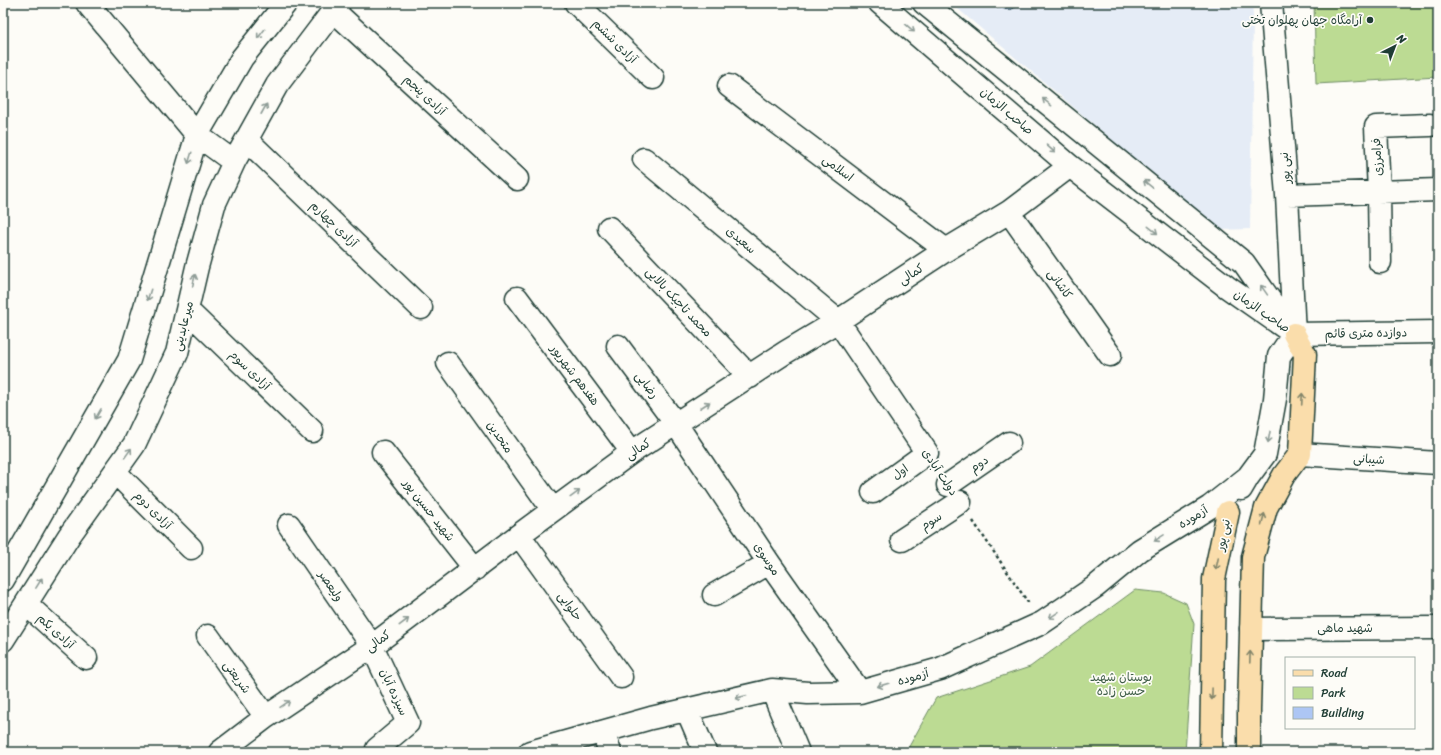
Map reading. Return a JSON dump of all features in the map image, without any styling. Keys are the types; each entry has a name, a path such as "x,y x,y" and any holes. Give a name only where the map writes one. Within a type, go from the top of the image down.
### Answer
{"main road":[{"name":"نبی پور","path":"1294,334 1305,354 1300,454"},
{"path":"1249,752 1254,557 1266,508 1284,475 1300,454"},
{"name":"نبی پور","path":"1211,752 1214,579 1228,512"}],"street":[{"path":"87,3 197,135 234,162"},
{"path":"3,580 130,360 197,135 242,58 286,3"},
{"name":"آزادی ششم","path":"576,3 653,78"},
{"name":"صاحب الزمان","path":"880,3 1070,166 1227,287 1294,334"},
{"name":"صاحب الزمان","path":"924,3 1244,263 1294,334"},
{"name":"نبی پور","path":"1228,512 1248,477 1266,454 1276,399 1279,356 1294,334 1287,195 1271,3"},
{"name":"میرعابدینی","path":"3,640 69,536 134,445 177,353 197,267 214,205 234,162 277,85 336,7"},
{"name":"آزادی پنجم","path":"336,7 517,179"},
{"name":"اسلامی","path":"729,86 946,250"},
{"name":"فرامرزی","path":"1380,262 1376,127 1430,125"},
{"name":"آزادی چهارم","path":"247,140 421,308"},
{"name":"سعیدی","path":"644,159 838,321"},
{"name":"کمالی","path":"220,752 266,717 372,646 632,452 750,377 786,352 838,321 946,250 1009,212 1070,166"},
{"name":"فرامرزی","path":"1287,195 1438,190"},
{"name":"کاشانی","path":"1009,212 1110,355"},
{"name":"محمد تاجیک بالایی","path":"609,228 750,377"},
{"name":"هفدهم شهریور","path":"517,298 632,452"},
{"name":"آزادی سوم","path":"187,310 312,430"},
{"name":"دولت آبادی","path":"838,321 926,452"},
{"name":"دوازده متری قائم","path":"1294,334 1438,332"},
{"name":"رضایی","path":"618,346 676,424"},
{"name":"متحدین","path":"448,363 553,510"},
{"name":"موسوی","path":"676,424 769,563 860,692"},
{"name":"دوم","path":"948,485 1009,443"},
{"name":"شهید حسین پور","path":"383,452 475,569"},
{"name":"اول","path":"873,492 926,452"},
{"name":"شیبانی","path":"1300,454 1438,463"},
{"name":"آزادی دوم","path":"115,472 191,548"},
{"name":"آزموده","path":"530,752 606,742 651,718 772,690 808,693 860,692 940,669 1042,623 1095,586 1140,550 1210,507 1248,477"},
{"name":"سوم","path":"902,540 960,502"},
{"name":"ولیعصر","path":"289,525 372,646"},
{"name":"حلوایی","path":"519,535 621,677"},
{"path":"714,595 769,563"},
{"name":"آزادی یکم","path":"26,604 86,658"},
{"name":"شهید ماهی","path":"1251,629 1438,628"},
{"name":"شریعتی","path":"208,636 266,717"},
{"name":"سیزده آبان","path":"372,646 408,723 377,749"},
{"path":"772,690 798,752"},
{"path":"687,710 705,752"}],"path":[{"name":"دولت آبادی","path":"960,502 1042,623"}],"shaded area":[{"path":"951,3 1252,3 1250,229 1218,230"}],"green space":[{"path":"1314,3 1438,3 1438,77 1316,84"},
{"name":"بوستان شهید حسن زاده","path":"1135,590 1164,593 1186,603 1194,624 1185,752 906,752 936,698 1030,667"}],"building":[{"path":"974,3 1023,3 1010,10"}],"place":[{"name":"آرامگاه جهان پهلوان تختی","path":"1370,20"}]}
